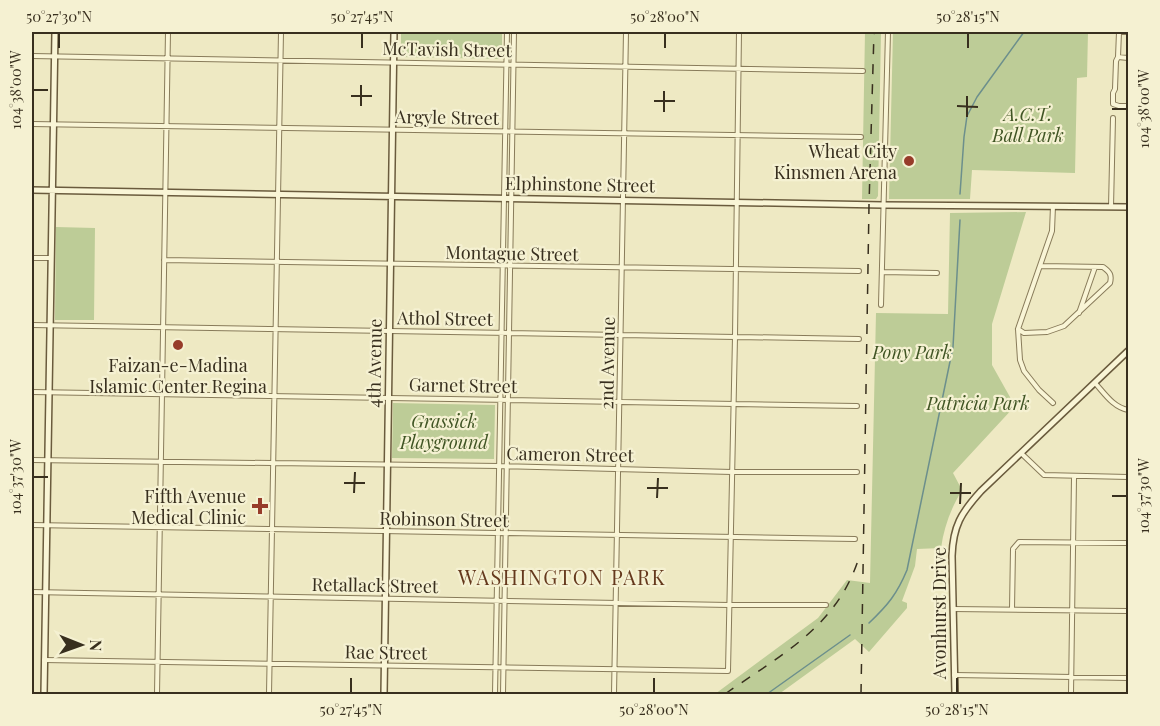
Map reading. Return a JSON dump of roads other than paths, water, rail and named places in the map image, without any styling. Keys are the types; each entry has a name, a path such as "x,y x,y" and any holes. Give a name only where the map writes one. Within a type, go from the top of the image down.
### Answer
{"street":[{"path":"44,694 55,32"},
{"path":"157,694 168,32"},
{"path":"269,694 281,32"},
{"name":"4th Avenue","path":"384,694 394,32"},
{"path":"495,694 507,32"},
{"path":"503,694 514,32"},
{"name":"2nd Avenue","path":"615,694 626,32"},
{"path":"729,605 739,32"},
{"path":"881,305 888,32"},
{"path":"1128,32 1119,32 1113,93 1113,104 1128,106"},
{"name":"McTavish Street","path":"32,56 863,71"},
{"path":"1118,57 1128,58"},
{"path":"1111,207 1113,118"},
{"name":"Argyle Street","path":"32,124 861,137"},
{"name":"Elphinstone Street","path":"32,190 1128,207"},
{"path":"1053,206 1052,231 1018,329 1020,360 1024,371 1053,403"},
{"path":"32,258 51,258"},
{"name":"Montague Street","path":"164,260 859,271"},
{"path":"1018,329 1024,333 1047,332 1064,326 1110,283 1109,271 1103,267 1041,266"},
{"path":"1078,313 1095,267"},
{"path":"882,272 937,273"},
{"name":"Athol Street","path":"32,325 859,339"},
{"name":"Avonhurst Drive","path":"955,694 952,609 953,540 958,523 967,506 1128,351"},
{"path":"1095,383 1115,405 1128,410"},
{"name":"Garnet Street","path":"32,392 857,406"},
{"path":"1022,454 1044,475 1128,477"},
{"name":"Cameron Street","path":"32,460 507,466 732,472 857,472"},
{"path":"1071,694 1074,477"},
{"name":"Robinson Street","path":"32,525 855,539"},
{"path":"1012,609 1013,549 1019,542 1128,543"},
{"name":"Retallack Street","path":"32,592 826,605"},
{"name":"Rae Street","path":"44,660 728,671 729,605"},
{"path":"952,609 1128,610"},
{"path":"954,675 1128,678"}],"waterway":[{"path":"960,194 967,116 977,97 1024,32"},
{"path":"869,623 891,599 907,570 953,347 960,220"},
{"path":"767,694 850,635"}],"railway":[{"path":"861,694 874,32"},
{"path":"725,694 787,651 823,619 838,601 851,579 860,554"}],"place":[{"name":"Wheat City Kinsmen Arena","path":"909,161"},
{"name":"Faizan-e-Madina Islamic Center Regina","path":"178,345"},
{"name":"Fifth Avenue Medical Clinic","path":"260,506"}],"district":[{"name":"WASHINGTON PARK","path":"562,576"}],"park label":[{"name":"A.C.T. Ball Park","path":"1028,124"},
{"name":"Pony Park","path":"912,352"},
{"name":"Patricia Park","path":"978,403"},
{"name":"Grassick Playground","path":"444,431"}]}
